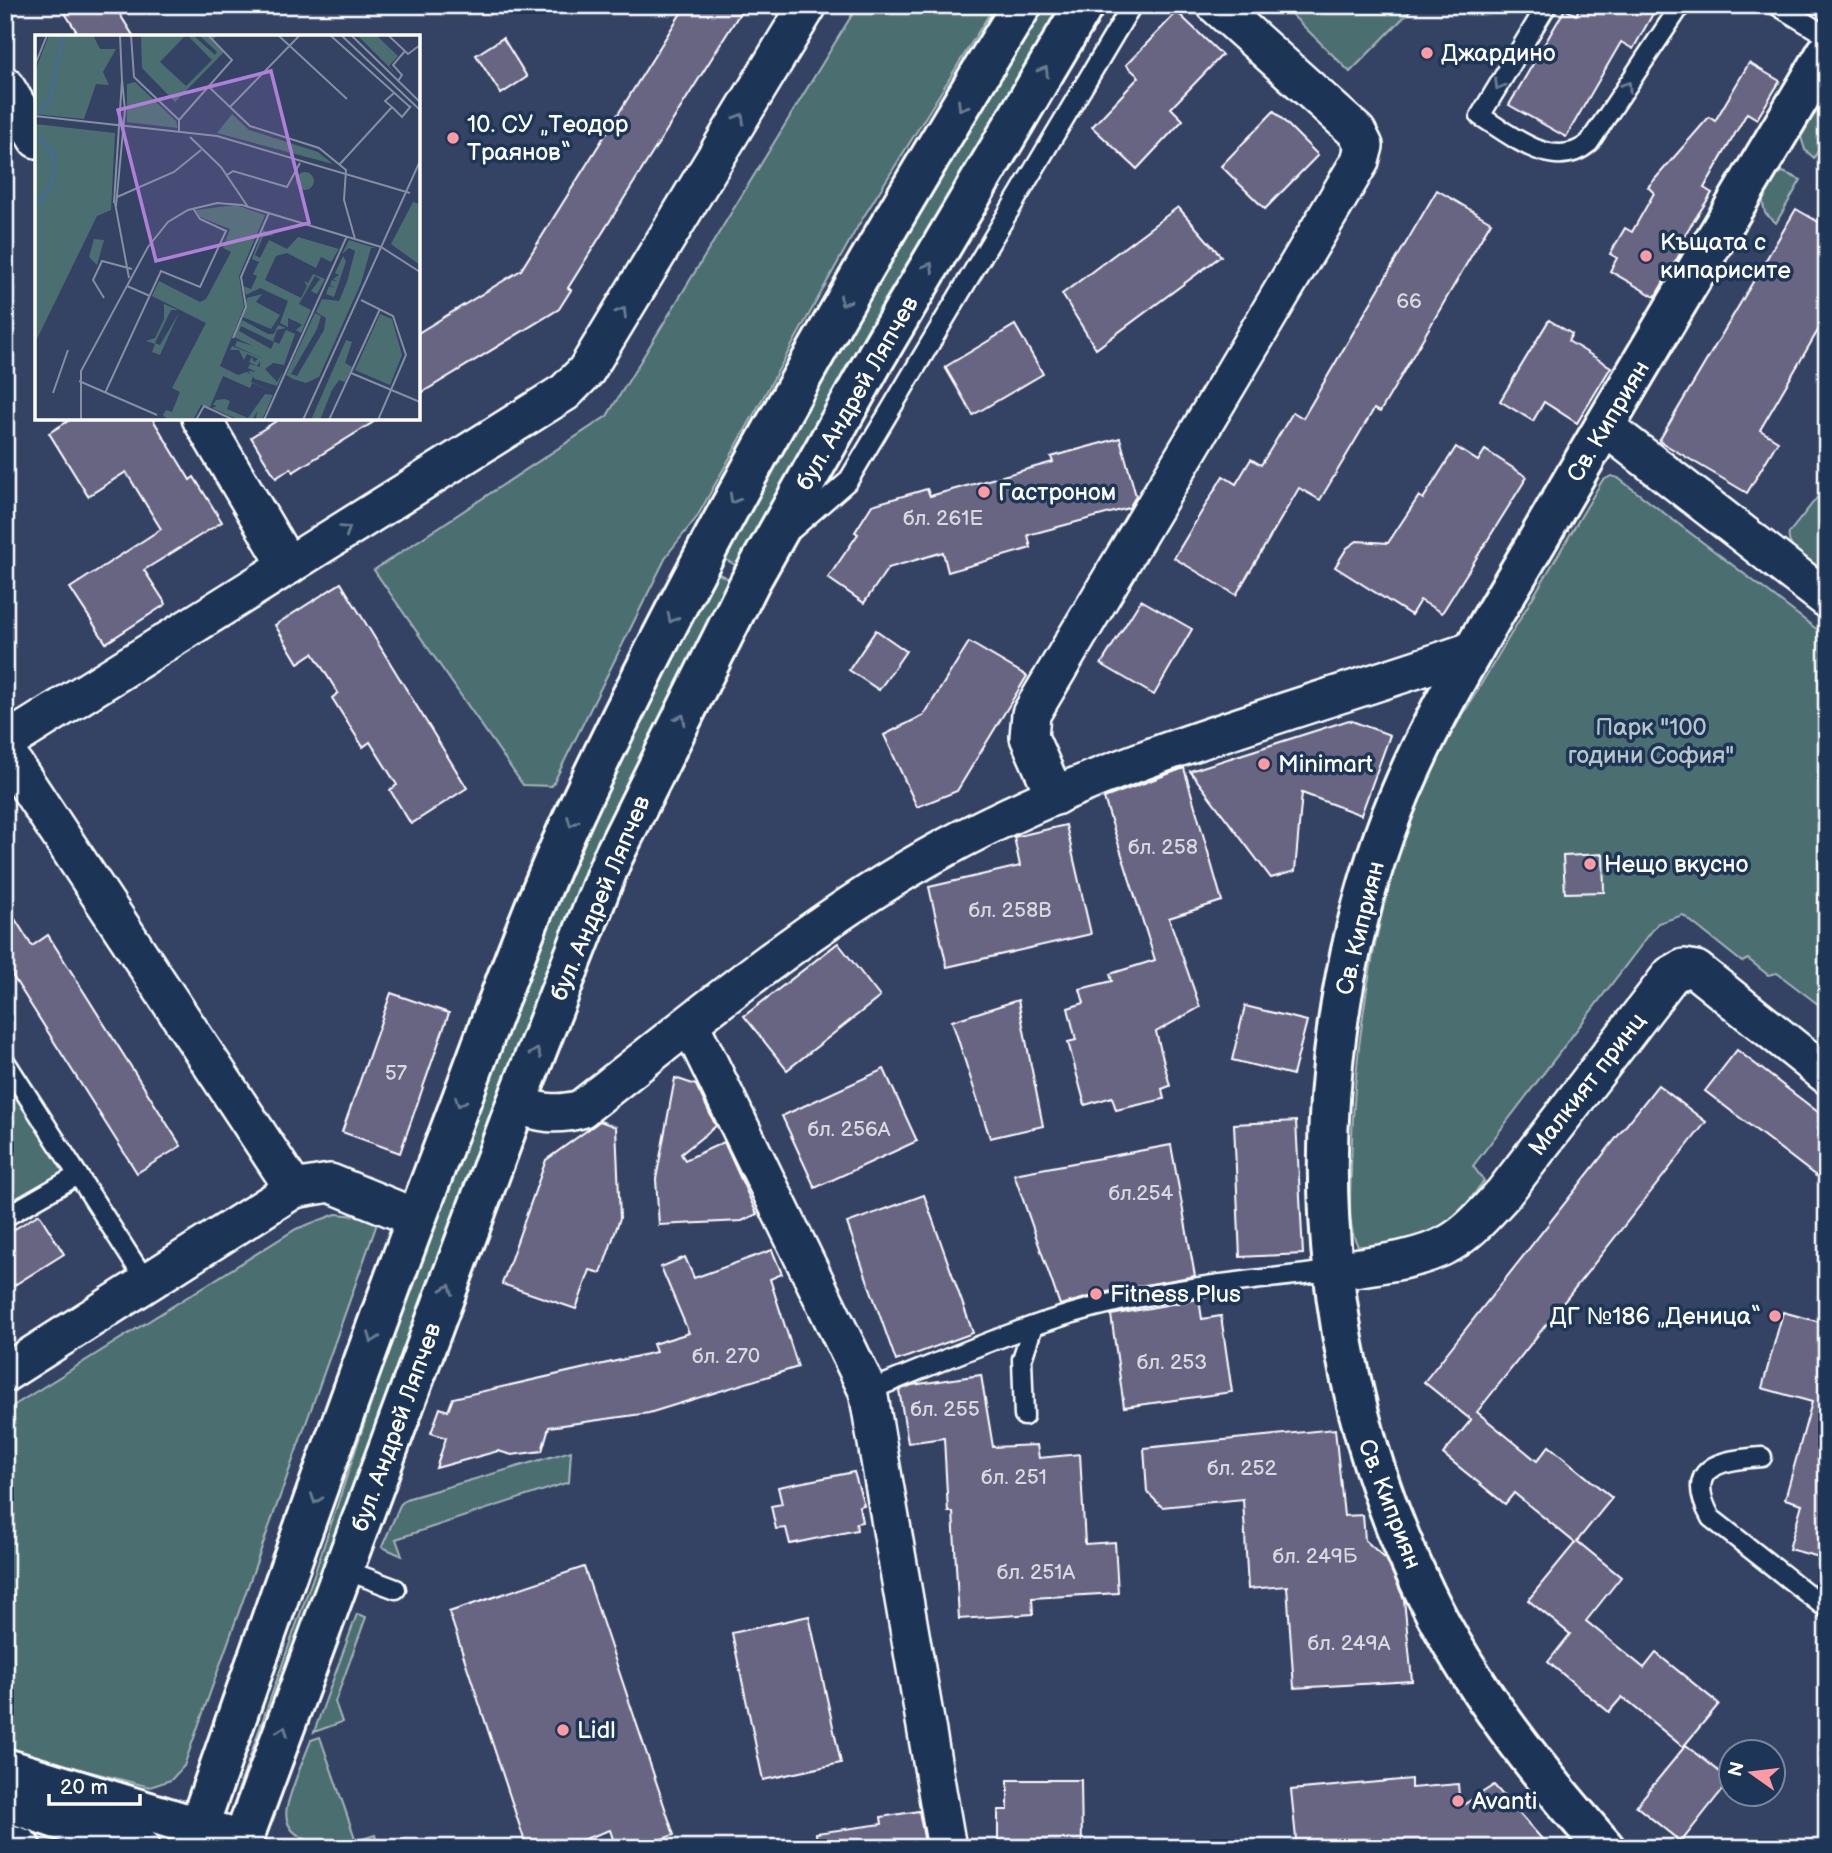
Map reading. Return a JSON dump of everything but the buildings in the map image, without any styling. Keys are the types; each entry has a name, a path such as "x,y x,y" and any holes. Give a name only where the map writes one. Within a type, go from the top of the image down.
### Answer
{"main road":[{"name":"бул. Андрей Ляпчев","path":"195,1837 416,1218 502,991 580,801 702,557 820,341 1022,5"},
{"name":"бул. Андрей Ляпчев","path":"248,1846 343,1569 516,1104 612,859 766,552 883,345 1084,5"},
{"name":"Св. Киприян","path":"1605,1848 1567,1805 1478,1687 1426,1596 1386,1505 1363,1432 1343,1341 1332,1270 1327,1203 1330,1105 1344,987 1363,904 1383,836 1409,773 1474,650 1827,52"},
{"path":"5,1768 195,1837 248,1846"},
{"path":"20,1806 140,1848"},
{"path":"5,1843 21,1848"}],"street":[{"path":"5,743 565,392 586,371 808,5"},
{"path":"1055,796 1029,737 1031,714 1360,161 1364,146 1357,132 1216,5"},
{"path":"5,86 35,136"},
{"path":"202,420 288,566"},
{"path":"1604,426 1827,598"},
{"path":"516,1104 551,1114 581,1109 793,944 862,897 946,847 1055,796 1172,750 1474,650"},
{"path":"5,751 294,1189"},
{"name":"Малкият принц","path":"1332,1270 1426,1253 1451,1242 1478,1222 1503,1194 1671,975 1684,968 1696,970 1827,1075"},
{"path":"690,1024 868,1391 947,1848"},
{"path":"5,1373 294,1189 330,1183 416,1218"}],"lane":[{"path":"766,552 848,481 1132,5"},
{"path":"1547,5 1480,116 1530,146 1552,154 1569,155 1589,143 1681,5"},
{"path":"1776,5 1827,36"},
{"path":"5,1061 147,1283"},
{"path":"5,1217 78,1175"},
{"path":"868,1391 1033,1326 1119,1301 1241,1281 1332,1270"},
{"path":"1024,1416 1022,1359 1033,1326"},
{"path":"1762,1457 1730,1459 1710,1468 1700,1484 1700,1498 1711,1518 1827,1609"},
{"path":"343,1569 396,1589"}],"green space":[{"path":"858,5 995,5 858,226 697,517 667,555 552,786 523,785 374,570 607,416"},
{"path":"1045,5 1065,5 873,319 737,566 723,558 859,311"},
{"path":"1282,5 1416,5 1350,72"},
{"path":"1821,110 1827,110 1827,145 1820,147 1814,158 1805,150 1801,137 1814,115"},
{"path":"1783,172 1801,180 1776,223 1765,213 1762,199 1776,175"},
{"name":"Парк \"100 години София\"","path":"1611,476 1618,478 1827,637 1827,1011 1777,973 1768,975 1748,959 1742,962 1683,915 1658,923 1473,1166 1484,1181 1460,1211 1442,1225 1406,1242 1380,1248 1358,1246 1354,1238 1350,1208 1354,1095 1367,987 1390,881 1387,874 1444,736 1452,733 1602,481"},
{"path":"1827,485 1827,570 1795,551 1789,533"},
{"path":"715,572 729,579 633,771 590,864 240,1797 236,1796 318,1563 405,1301 550,925 609,783"},
{"path":"5,1061 78,1175 5,1217"},
{"path":"336,1214 379,1218 184,1766 171,1780 150,1787 5,1750 5,1411 296,1229"},
{"path":"571,1451 569,1482 396,1539 402,1556 382,1547 400,1505 406,1499"},
{"path":"357,1614 366,1617 335,1702 342,1722 314,1732"},
{"path":"320,1737 356,1841 375,1835 379,1848 320,1844 294,1832 287,1821 287,1807 292,1790 311,1740"}],"place":[{"name":"Джардино","path":"1427,53"},
{"name":"10. СУ „Теодор Траянов“","path":"453,138"},
{"name":"Къщата с кипарисите","path":"1646,256"},
{"name":"Гастроном","path":"984,492"},
{"name":"Minimart","path":"1264,764"},
{"name":"Нещо вкусно","path":"1590,864"},
{"name":"Fitness Plus","path":"1096,1294"},
{"name":"ДГ №186 „Деница“","path":"1775,1316"},
{"name":"Lidl","path":"563,1730"},
{"name":"Avanti","path":"1458,1801"}]}
